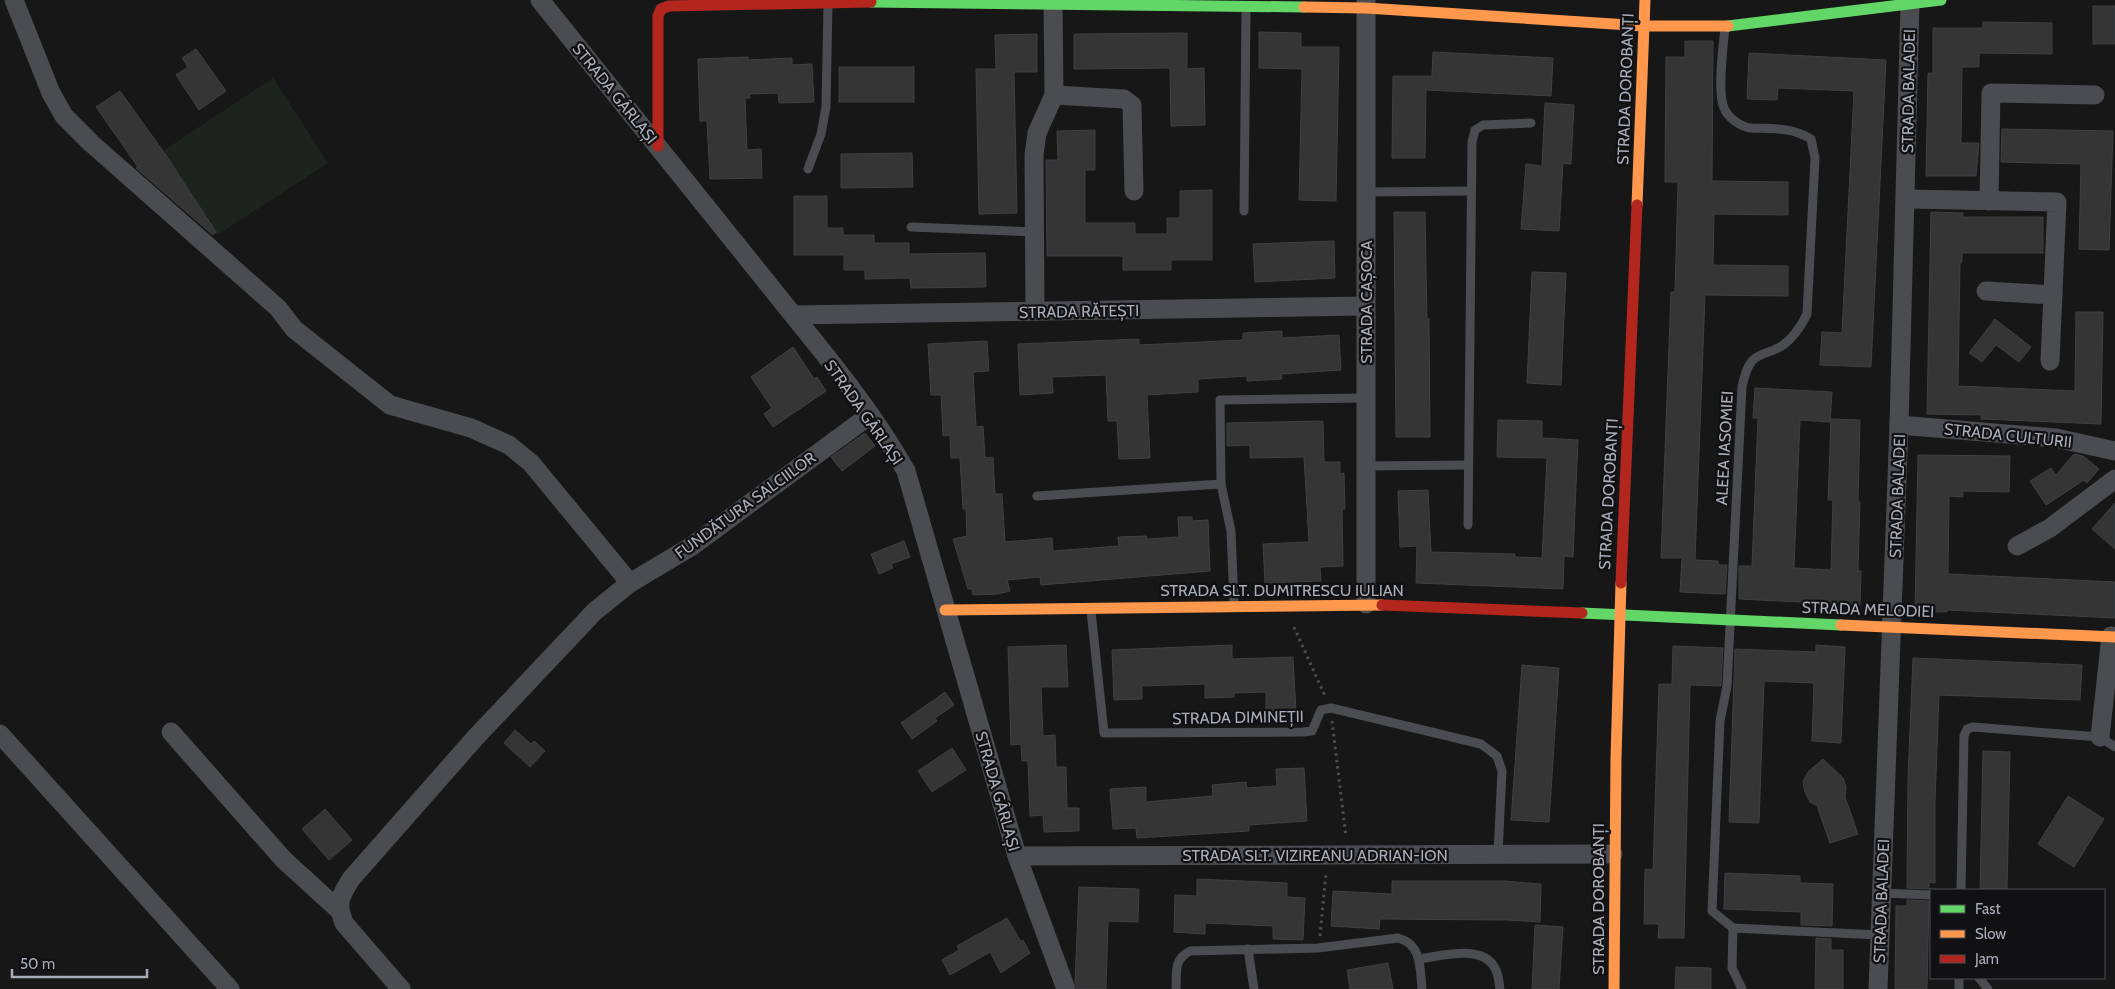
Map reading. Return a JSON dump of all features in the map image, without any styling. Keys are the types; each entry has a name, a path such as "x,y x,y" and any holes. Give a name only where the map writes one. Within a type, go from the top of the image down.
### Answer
{"street":[{"path":"14,0 51,93 64,116 91,142 278,308 294,329 390,405 471,428 509,444 531,463 630,583"},
{"name":"STRADA GÂRLAȘI","path":"540,0 793,315 870,415 892,446 906,471 1017,856 1066,989"},
{"name":"STRADA DOROBANȚI","path":"1614,989 1613,854 1619,616 1645,0"},
{"path":"658,146 658,16 662,4 669,6 890,1 1366,4 1644,26 1725,26 1941,0"},
{"path":"1035,311 1034,154 1037,134 1054,94 1053,3"},
{"name":"STRADA CAȘOCA","path":"1366,4 1366,604"},
{"name":"STRADA BALADEI","path":"1878,989 1899,425 1910,4"},
{"path":"1989,201 1991,93 2095,95"},
{"path":"1054,94 1124,98 1132,105 1134,191"},
{"path":"1906,199 2057,202 2050,361"},
{"path":"1986,291 2053,294"},
{"name":"STRADA RĂTEȘTI","path":"793,315 1366,306"},
{"name":"FUNDĂTURA SALCIILOR","path":"340,911 340,897 351,879 476,738 595,612 630,583 692,546 870,415"},
{"name":"STRADA CULTURII","path":"1899,425 2056,438 2115,450"},
{"path":"2017,546 2050,528 2115,479"},
{"name":"STRADA SLT. DUMITRESCU IULIAN","path":"945,610 1366,604 1619,616"},
{"name":"STRADA MELODIEI","path":"1619,616 2113,636"},
{"path":"2108,742 2113,636"},
{"path":"171,732 284,860 340,911 344,923 401,989"},
{"path":"0,734 230,989"},
{"name":"STRADA SLT. VIZIREANU ADRIAN-ION","path":"1017,856 1613,854"}],"lane":[{"path":"808,169 821,134 826,107 828,2"},
{"path":"1244,211 1246,3"},
{"name":"ALEEA IASOMIEI","path":"1725,26 1722,84 1724,108 1732,120 1748,128 1783,128 1802,133 1811,139 1815,158 1807,314 1801,326 1787,341 1777,349 1764,353 1752,360 1746,371 1742,387 1727,686 1720,721 1712,911 1733,928"},
{"path":"1468,525 1472,142 1475,130 1482,125 1531,123"},
{"path":"1366,192 1471,191"},
{"path":"911,227 1035,232"},
{"path":"1234,606 1231,531 1222,484 1220,400 1366,398"},
{"path":"1366,466 1468,465"},
{"path":"1037,496 1222,484"},
{"name":"STRADA DIMINEȚII","path":"1091,608 1104,733 1303,732 1312,731 1321,710 1331,708 1481,744 1497,756 1502,772 1498,854"},
{"path":"1960,889 1964,736 1967,728 1973,727 2108,742"},
{"path":"1882,893 1930,895"},
{"path":"1742,989 1732,968 1733,928 1880,935"},
{"path":"1176,989 1177,963 1181,956 1190,951 1318,948 1398,938 1407,940 1414,946 1419,959 1422,989"},
{"path":"1248,949 1254,989"},
{"path":"1419,959 1464,952 1482,956 1491,963 1497,973 1500,989"},
{"path":"1980,979 1988,989"}],"path":[{"path":"1318,948 1328,855"}],"shaded area":[{"path":"273,78 328,163 217,235 163,151"}],"building":[{"path":"2093,6 2115,6 2115,44 2093,44"},
{"path":"1983,22 2052,23 2052,54 1979,53 1979,67 1962,67 1961,143 1979,143 1976,176 1926,176 1928,73 1933,73 1933,28 1983,28"},
{"path":"1259,32 1301,33 1301,47 1339,47 1336,201 1299,200 1302,69 1259,68"},
{"path":"1187,33 1187,69 1204,68 1205,125 1171,126 1170,68 1074,69 1074,34"},
{"path":"1037,34 1037,72 1014,72 1017,213 979,214 976,69 996,69 995,35"},
{"path":"1685,41 1713,41 1712,181 1788,182 1788,215 1714,214 1713,265 1788,266 1788,296 1705,295 1695,560 1718,561 1718,565 1727,565 1725,594 1680,592 1682,558 1661,558 1671,292 1675,292 1678,182 1665,182 1666,57 1685,57"},
{"path":"196,49 226,91 199,110 176,75 188,67 182,58"},
{"path":"1433,52 1553,58 1551,96 1426,90 1425,158 1392,158 1393,76 1432,76"},
{"path":"1749,53 1886,60 1871,367 1820,365 1822,332 1842,333 1854,91 1778,88 1777,100 1747,99"},
{"path":"748,57 748,60 792,58 792,65 812,64 814,102 779,103 778,93 749,94 750,98 745,98 747,150 761,149 762,178 710,179 707,121 700,121 698,59"},
{"path":"839,67 914,67 914,102 839,102"},
{"path":"120,91 163,151 216,232 213,235 136,168 138,167 96,107"},
{"path":"1545,103 1574,105 1571,164 1563,163 1559,231 1521,229 1526,164 1542,166"},
{"path":"2002,129 2113,131 2109,250 2079,249 2081,164 2001,162"},
{"path":"1095,130 1095,170 1085,170 1085,223 1135,223 1135,234 1167,234 1167,218 1180,218 1180,191 1212,190 1212,260 1171,260 1171,270 1123,270 1123,256 1047,256 1046,160 1058,160 1057,131"},
{"path":"912,153 913,187 841,188 841,154"},
{"path":"794,196 827,196 827,228 843,228 843,235 874,235 874,243 909,243 909,254 985,253 986,287 911,288 910,278 865,279 865,270 844,270 844,255 794,255"},
{"path":"1394,212 1425,212 1427,319 1429,319 1430,437 1396,437"},
{"path":"1931,212 1963,213 1963,217 2043,217 2043,253 1962,253 1962,262 1960,262 1958,386 2075,391 2076,312 2103,312 2101,424 1981,419 1981,415 1927,414"},
{"path":"1334,241 1335,278 1255,282 1253,244"},
{"path":"1532,272 1566,273 1561,385 1527,383"},
{"path":"1995,319 2031,347 2019,362 1996,345 1982,362 1969,353"},
{"path":"1282,331 1282,338 1339,335 1341,370 1281,374 1282,379 1247,381 1247,376 1198,379 1198,392 1147,395 1150,458 1119,459 1117,421 1108,421 1106,375 1052,377 1053,393 1020,395 1018,344 1139,339 1139,345 1243,340 1243,333"},
{"path":"987,341 989,371 973,372 976,427 983,426 985,458 993,457 995,494 1002,494 1005,542 1052,538 1053,551 1119,546 1118,537 1146,536 1147,539 1179,537 1178,517 1192,517 1192,521 1208,520 1210,571 1041,585 1040,577 1007,580 1010,591 998,594 973,595 972,589 968,589 953,539 967,536 966,509 963,509 960,458 951,458 950,435 943,436 941,395 931,395 928,344"},
{"path":"793,347 814,379 817,377 826,391 773,427 764,414 772,408 751,377"},
{"path":"1755,388 1832,392 1830,422 1800,420 1794,568 1831,570 1833,500 1828,500 1831,419 1860,420 1858,571 1861,571 1860,605 1739,599 1739,566 1752,566 1758,418 1753,418"},
{"path":"1498,420 1542,421 1542,438 1578,440 1573,557 1564,556 1563,589 1416,583 1417,546 1400,547 1398,491 1428,490 1431,552 1515,554 1515,557 1542,558 1547,458 1497,457"},
{"path":"1323,421 1324,462 1340,462 1340,474 1344,473 1345,509 1342,509 1343,566 1320,567 1321,581 1265,583 1263,544 1309,542 1304,457 1250,458 1250,445 1227,446 1227,423"},
{"path":"865,433 875,446 842,471 831,457"},
{"path":"2074,454 2083,456 2099,469 2087,483 2084,480 2046,505 2030,481 2051,468 2056,475"},
{"path":"1918,455 2010,456 2009,492 1963,491 1963,497 1949,496 1948,574 2115,582 2115,618 1947,610 1947,612 1915,611"},
{"path":"2115,503 2115,549 2092,529"},
{"path":"904,541 910,557 891,564 893,568 879,574 871,554"},
{"path":"1066,645 1068,687 1041,687 1043,736 1055,735 1056,767 1066,767 1067,808 1079,808 1079,831 1044,832 1043,815 1030,816 1028,761 1022,761 1021,744 1011,745 1008,647"},
{"path":"1232,645 1232,659 1293,657 1296,712 1266,714 1266,692 1234,693 1234,697 1205,698 1205,684 1142,686 1142,699 1114,700 1112,650"},
{"path":"1816,645 1845,647 1841,743 1812,741 1814,683 1764,681 1759,823 1729,822 1735,649 1816,652"},
{"path":"1673,646 1723,648 1721,686 1690,685 1684,938 1658,938 1659,924 1644,924 1645,869 1653,870 1659,684 1672,684"},
{"path":"1913,658 2082,665 2080,700 1939,695 1935,802 1935,883 1929,882 1929,889 1907,888 1908,778"},
{"path":"1522,665 1559,668 1549,822 1511,820"},
{"path":"945,692 954,705 935,718 937,721 912,739 901,723"},
{"path":"515,730 531,744 534,741 545,751 530,767 504,743"},
{"path":"952,748 966,770 932,792 918,771"},
{"path":"1983,751 2010,752 2007,889 1980,889"},
{"path":"1823,759 1843,778 1846,787 1845,797 1858,834 1830,843 1817,806 1810,802 1803,782 1808,772"},
{"path":"1304,768 1307,821 1249,825 1249,831 1137,838 1136,828 1113,829 1110,789 1146,787 1146,802 1213,796 1212,785 1246,782 1247,788 1277,786 1276,769"},
{"path":"2068,796 2104,819 2074,867 2038,844"},
{"path":"325,809 352,840 329,860 302,829"},
{"path":"1725,873 1800,876 1800,883 1833,884 1832,926 1801,925 1801,912 1724,909"},
{"path":"1197,879 1287,883 1287,897 1305,898 1303,940 1273,939 1273,926 1205,923 1205,934 1174,932 1175,895 1197,896"},
{"path":"1392,881 1503,881 1541,884 1540,922 1380,919 1379,929 1331,926 1333,891 1392,894"},
{"path":"1079,887 1139,889 1138,922 1108,921 1106,989 1077,989 1075,982"},
{"path":"1907,900 1929,901 1927,989 1895,989 1896,906 1907,906"},
{"path":"1007,918 1030,953 1001,973 990,952 950,975 942,960 959,950 957,946"},
{"path":"1535,925 1563,927 1559,989 1532,989"},
{"path":"1816,938 1831,939 1831,950 1843,950 1843,989 1815,989"},
{"path":"1388,963 1393,989 1350,989 1347,970"},
{"path":"1676,967 1711,968 1711,989 1675,989"}],"traffic: fast":[{"path":"1728,26 1941,0"},
{"path":"871,2 1304,7"},
{"path":"1582,613 1841,625"}],"traffic: slow":[{"path":"1637,205 1645,0"},
{"path":"1304,7 1366,8 1644,26 1728,26"},
{"path":"1614,989 1616,758 1621,583"},
{"path":"945,610 1382,605"},
{"path":"1841,625 2115,637"}],"traffic: jam":[{"path":"658,146 658,16 661,9 669,6 871,2"},
{"path":"1621,583 1637,205"},
{"path":"1382,605 1582,613"}]}
